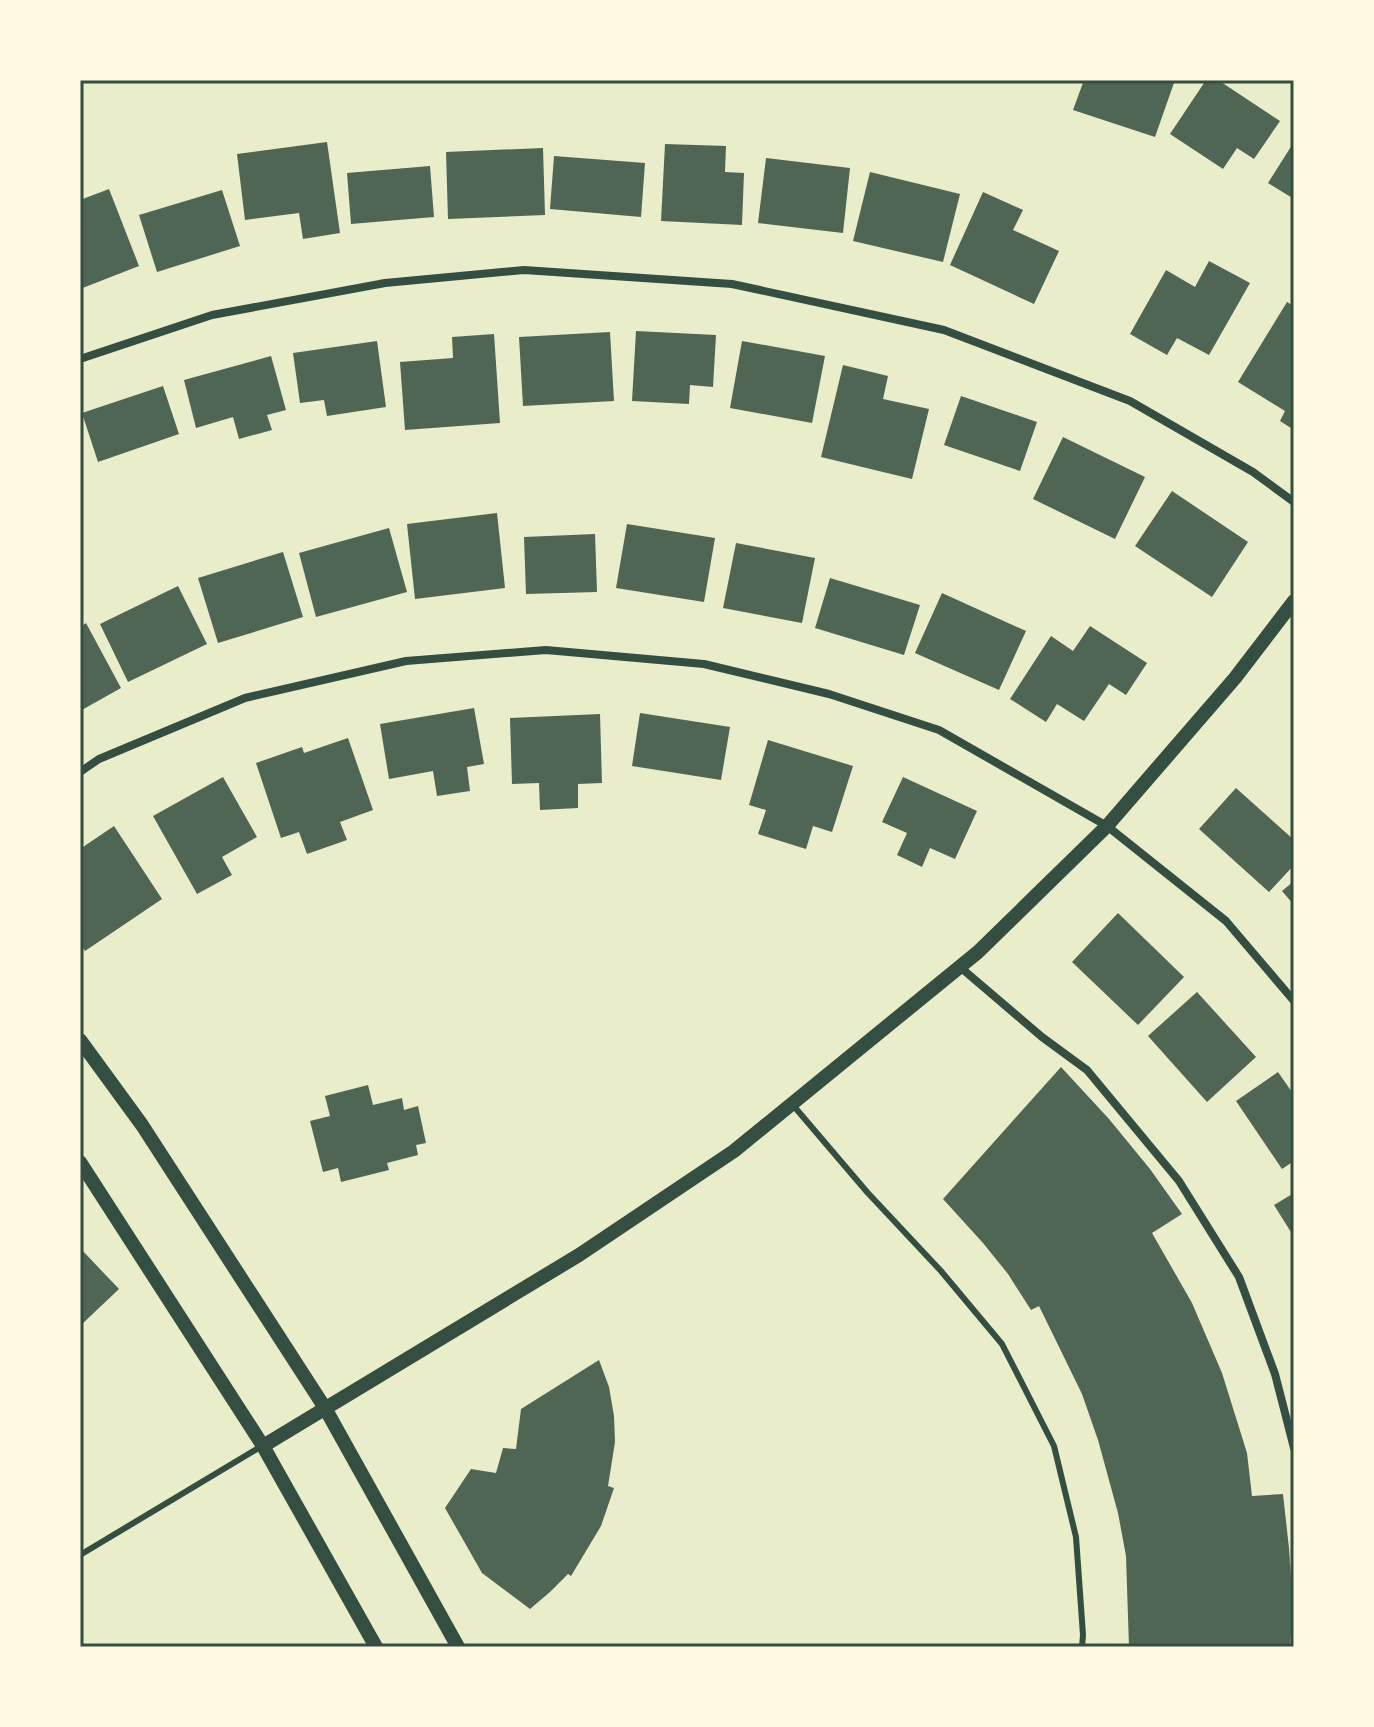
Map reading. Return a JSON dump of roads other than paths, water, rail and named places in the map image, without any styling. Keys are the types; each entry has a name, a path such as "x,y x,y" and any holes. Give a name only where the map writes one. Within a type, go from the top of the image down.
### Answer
{"street":[{"path":"80,359 212,315 385,283 524,270 732,284 944,330 1130,401 1253,472 1294,502"},
{"path":"263,1446 579,1255 734,1151 960,967 1107,826 1235,678 1294,601"},
{"path":"80,772 99,759 245,698 406,661 546,650 704,664 829,694 939,730 1107,826 1226,921 1294,1001"},
{"path":"960,967 1042,1037 1087,1070 1179,1181 1239,1277 1275,1374 1294,1448"},
{"path":"80,1040 142,1125 325,1408 458,1647"},
{"path":"80,1162 263,1446 376,1647"}],"lane":[{"path":"792,1104 1002,1344 1025,1387 1054,1446 1076,1537 1082,1647"},
{"path":"80,1555 263,1446"}]}
